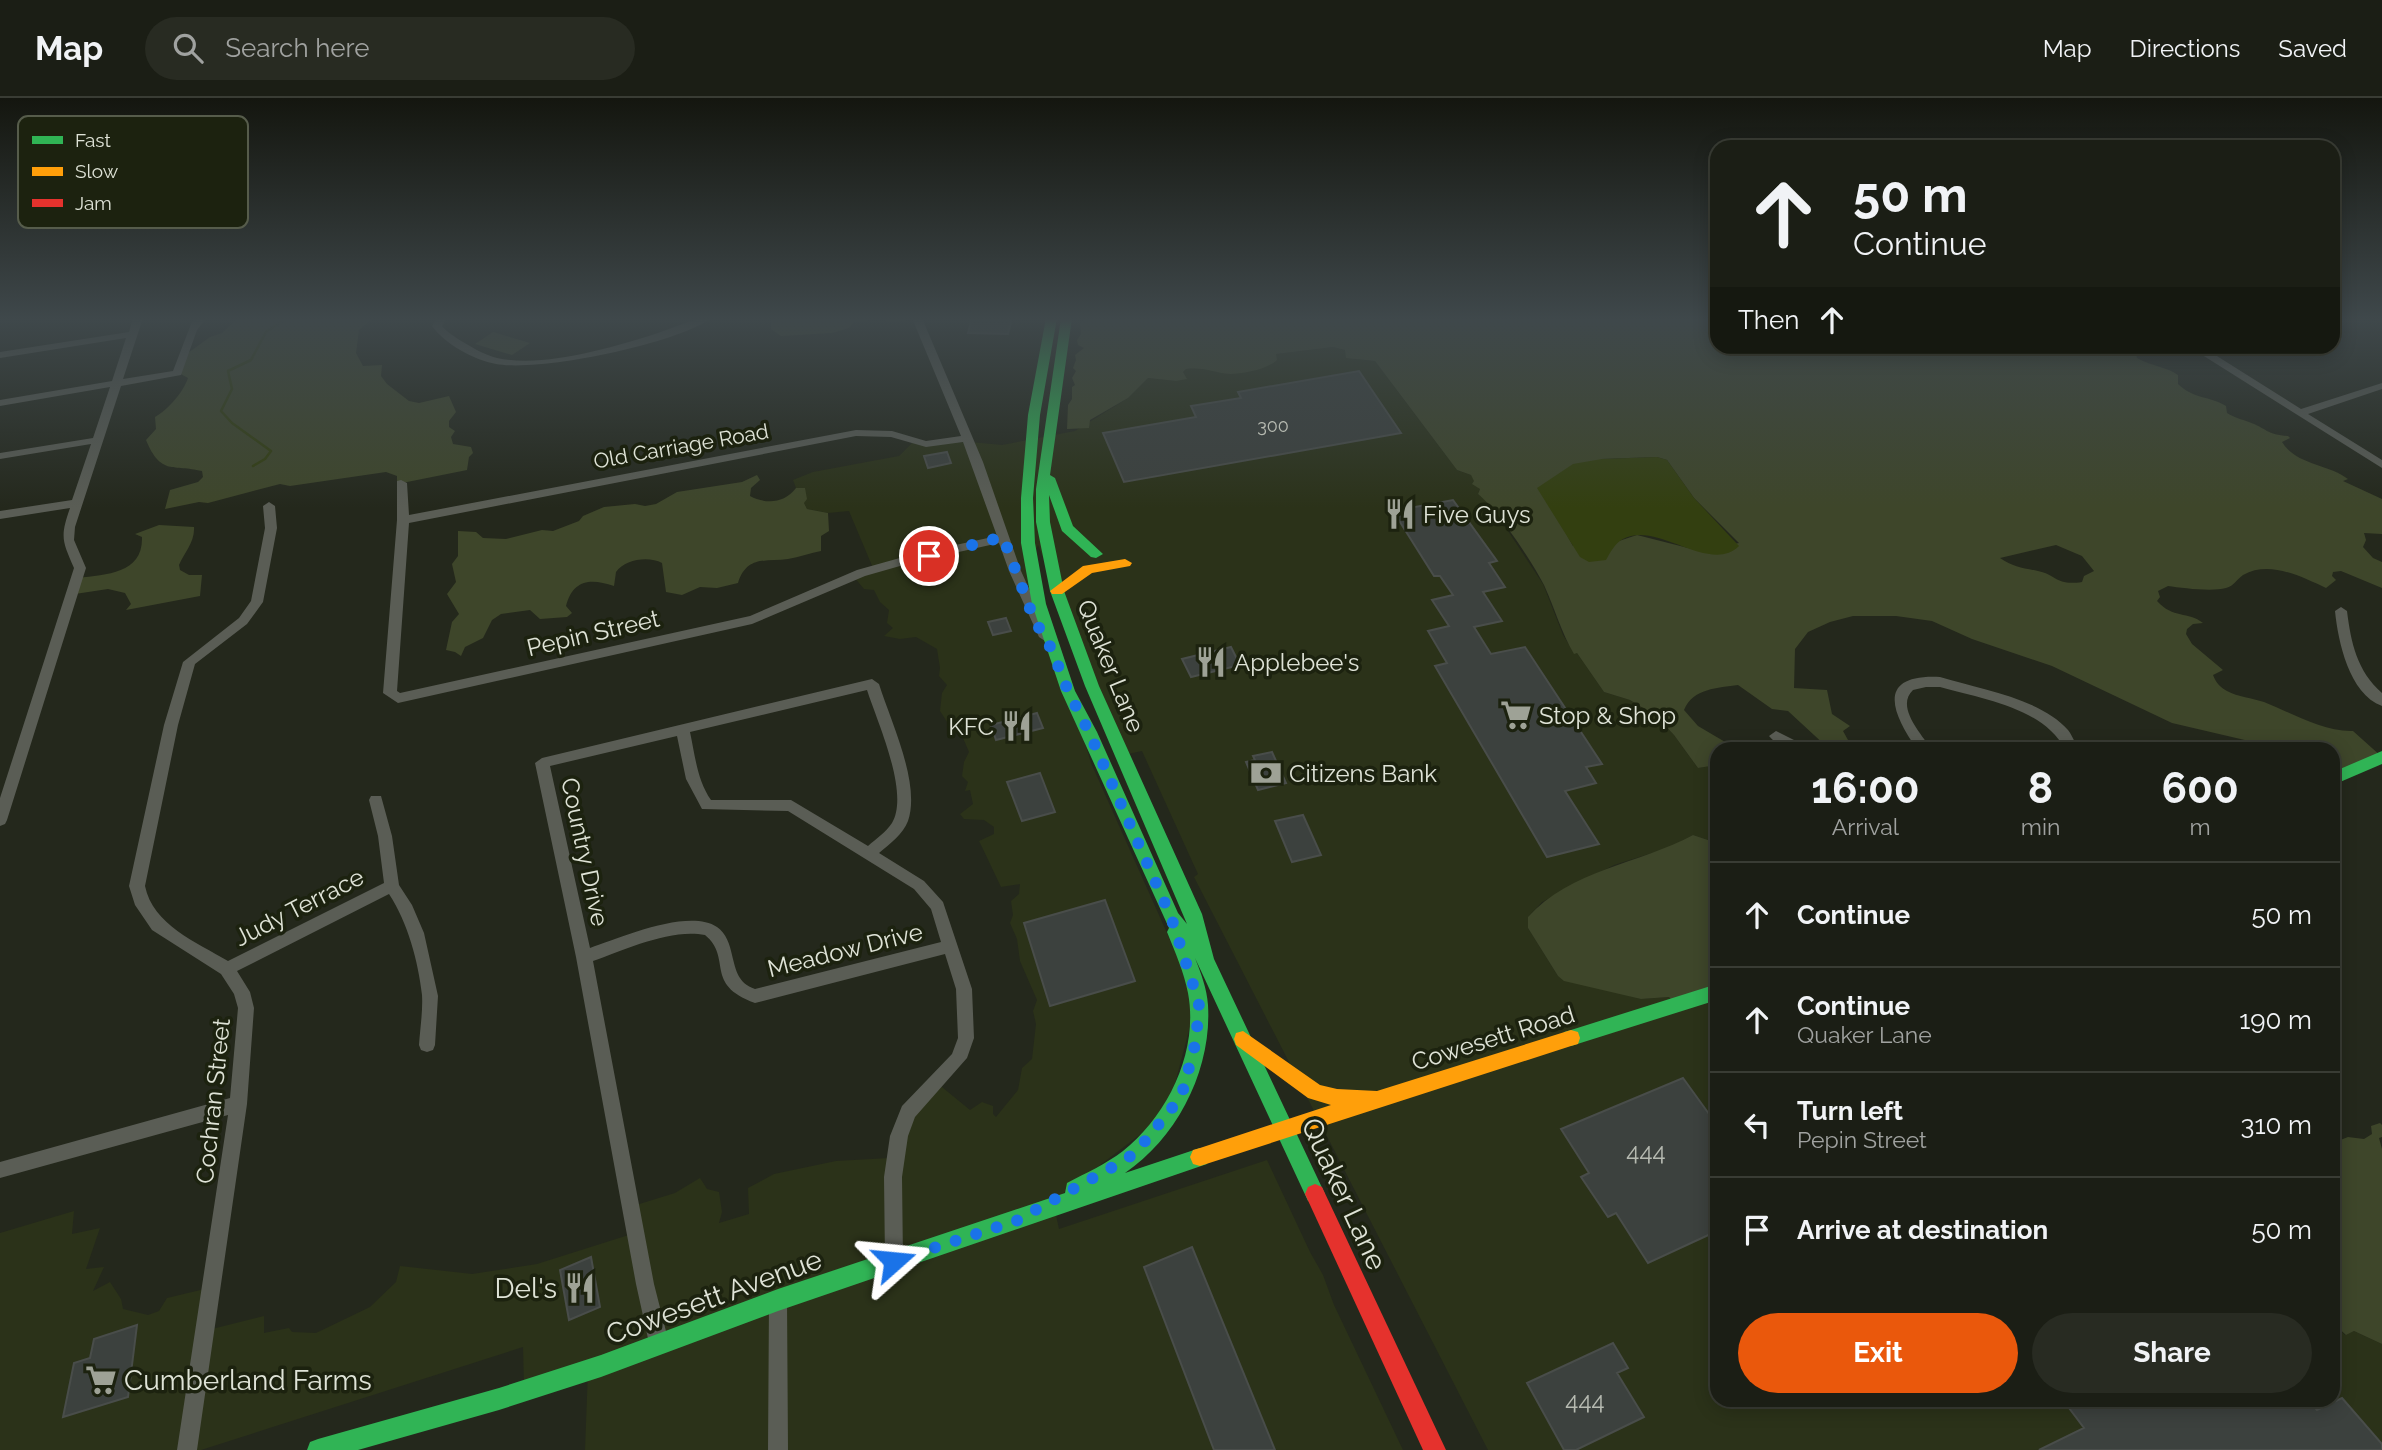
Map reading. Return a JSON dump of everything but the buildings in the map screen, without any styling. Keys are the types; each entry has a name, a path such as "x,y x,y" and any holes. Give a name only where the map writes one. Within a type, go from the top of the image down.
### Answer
{"main road":[{"name":"Quaker Lane","path":"1040,381 1034,415 1027,498 1028,543 1039,604 1052,650 1171,917 1205,959"},
{"name":"Quaker Lane","path":"1057,381 1042,489 1047,543 1056,591 1092,686 1193,914 1205,959 1435,1450"},
{"path":"1045,461 1067,528 1096,554"},
{"path":"1056,591 1074,574 1084,569 1125,563"},
{"path":"1068,691 1092,686"},
{"path":"2340,776 2382,757"},
{"path":"1016,1221 1114,1169 1136,1152 1172,1108 1183,1090 1196,1041 1199,1003 1171,917"},
{"name":"Cowesett Road","path":"1284,1129 1710,994"},
{"path":"1241,1038 1278,1063 1304,1088 1326,1096 1375,1099"},
{"name":"Cowesett Avenue","path":"318,1450 499,1399 601,1366 778,1300 1284,1129"}],"street":[{"path":"0,820 80,568 68,540 76,503 116,381"},
{"path":"0,403 135,381"},
{"name":"Quaker Lane","path":"943,381 989,491 1034,619 1052,650"},
{"path":"2249,381 2382,465"},
{"path":"2300,413 2382,386"},
{"name":"Old Carriage Road","path":"403,520 856,433 892,434 926,444 967,438"},
{"path":"0,456 98,440"},
{"name":"Pepin Street","path":"401,483 403,520 390,693 398,698 752,620 779,612 824,588 868,571 1003,537"},
{"path":"0,515 76,503"},
{"name":"Cochran Street","path":"187,1450 238,1104 246,1008 242,992 227,969 157,925 140,901 136,886 171,725 189,662 243,621 257,602 271,528 269,506"},
{"path":"2341,611 2346,653 2357,674 2382,701"},
{"path":"1919,742 1905,721 1900,702 1904,689 1929,681 1940,682 2038,713 2062,731 2068,742"},
{"name":"Country Drive","path":"659,1343 645,1284 584,957 542,763 872,684 893,753 905,805 900,822 892,834 869,853"},
{"path":"683,730 692,776 699,796 707,805 791,806 869,853 929,894 938,906 964,989 966,1038 960,1058 908,1112 899,1136 893,1177 894,1261"},
{"path":"1776,736 1787,742"},
{"name":"Judy Terrace","path":"376,800 385,836 392,886 407,909 416,933 430,996 427,1045"},
{"name":"Judy Terrace","path":"227,969 392,886"},
{"name":"Meadow Drive","path":"584,957 675,929 709,930 718,938 731,982 745,994 755,996 951,946"},
{"path":"0,1170 238,1104"},
{"path":"778,1300 778,1450"}],"shaded area":[{"path":"385,381 409,401 419,403 449,396 456,412 449,421 449,427 455,431 451,437 453,444 471,447 473,453 469,457 467,470 397,484 397,476 386,472 290,486 280,484 208,503 199,502 165,509 170,490 198,482 203,477 202,471 163,464 146,440 156,429 155,417 170,405 186,383"},
{"path":"1073,381 1145,381 1128,398 1090,420 1089,428 1067,429 1068,405 1072,399 1072,387 1075,385"},
{"path":"1145,381 1390,381 1457,470 1471,475 1480,489 1478,494 1491,505 1543,584 1563,635 1574,653 1577,653 1604,692 1630,700 1656,716 1698,768 1710,766 1710,841 1693,835 1671,847 1614,865 1542,902 1528,917 1528,928 1558,976 1641,999 1669,997 1674,1003 1710,1002 1710,1407 2340,1407 2340,1330 2345,1335 2354,1331 2382,1344 2382,1450 1488,1450 1194,877 1198,874 1142,751 1123,755 1038,545 1031,562 1091,763 1197,1000 1167,1114 1053,1201 1059,1229 1267,1160 1403,1450 585,1450 588,1370 524,1386 523,1347 201,1450 0,1450 0,1233 74,1211 72,1234 100,1228 86,1269 104,1267 93,1291 110,1282 121,1299 123,1309 148,1315 159,1311 167,1298 213,1287 212,1329 264,1316 264,1333 289,1328 292,1332 316,1333 370,1307 396,1282 400,1266 472,1274 537,1264 635,1233 633,1206 675,1193 700,1178 707,1189 719,1192 722,1212 719,1223 749,1214 748,1188 774,1174 836,1161 890,1158 899,1134 937,1083 970,1110 982,1102 993,1106 993,1114 996,1117 1018,1090 1022,1068 1032,1059 1036,1024 1033,1011 1037,1000 1020,961 1017,939 1010,923 1013,915 1011,901 1019,894 1020,884 1001,887 979,841 994,834 994,827 984,820 964,819 960,814 973,804 970,790 965,791 968,782 962,776 969,752 958,726 949,725 940,711 942,693 947,685 939,676 937,649 916,637 900,639 884,636 893,628 887,623 889,610 880,602 874,590 864,589 854,577 873,568 849,511 828,513 807,509 804,503 805,489 796,488 793,480 813,472 899,456 912,443 970,442 1002,445 1075,431 1128,398"},
{"path":"1390,381 2178,381 2184,389 2226,406 2227,413 2233,416 2271,433 2288,436 2290,438 2282,442 2288,450 2304,460 2340,474 2348,479 2343,481 2382,499 2382,534 2364,533 2366,540 2363,547 2373,558 2382,562 2382,588 2341,571 2333,572 2332,576 2336,580 2326,588 2286,572 2264,569 2243,575 2226,588 2168,586 2158,591 2160,597 2157,601 2175,613 2203,623 2193,624 2186,634 2192,644 2223,670 2213,675 2217,683 2225,689 2319,725 2353,731 2382,757 2340,774 2340,742 2251,742 2172,723 2052,666 1972,639 1932,621 1896,616 1853,616 1808,632 1795,649 1794,688 1827,690 1832,714 1850,726 1843,731 1849,742 1822,742 1788,711 1772,709 1738,685 1714,688 1693,697 1684,710 1698,726 1725,742 1710,742 1710,766 1698,768 1656,716 1630,700 1604,692 1577,653 1574,654 1544,585 1514,537 1478,494 1480,489 1472,484 1474,481 1471,475 1457,470","holes":["1657,457 1667,460 1694,498 1739,543 1700,551 1637,535 1619,541 1573,546 1557,517 1602,459","2056,545 2082,556 2094,571 2084,576 2082,582 2073,583 2000,558"]},
{"path":"1657,457 1667,460 1694,498 1739,546 1727,553 1713,554 1698,552 1651,536 1636,535 1620,541 1606,560 1589,562 1580,557 1537,488 1573,464 1602,459"},
{"path":"757,475 760,480 751,488 750,496 774,501 786,497 796,488 805,488 807,499 804,503 807,509 828,513 829,531 821,536 821,551 788,559 758,562 747,568 738,583 717,588 700,587 682,595 666,592 662,563 638,560 625,564 616,572 614,586 591,582 573,590 566,606 572,613 567,617 540,619 530,610 501,614 492,620 483,638 465,647 461,656 446,650 452,622 459,614 447,594 456,582 452,564 458,556 458,531 476,532 483,538 506,539 542,530 553,531 604,507 656,504 677,492 742,482"},
{"path":"159,525 194,527 191,542 179,565 180,570 189,575 202,575 200,596 126,610 131,604 125,593 108,589 75,594 78,578 111,573 130,565 141,549 142,537 135,534"},
{"path":"1693,835 1710,841 1710,1002 1674,1003 1669,997 1641,999 1564,981 1558,976 1528,928 1528,917 1545,901 1584,878"},
{"path":"2380,1123 2382,1125 2382,1137 2379,1138 2382,1149 2382,1344 2354,1331 2346,1335 2340,1329 2340,1140 2348,1137 2364,1139 2372,1134 2371,1126"}],"waterway":[{"path":"230,381 232,389 221,411 232,423 271,451 265,459 253,466"}],"traffic: fast":[{"path":"1040,381 1034,415 1027,498 1028,543 1039,604 1068,691 1089,732 1171,917 1199,952"},
{"path":"1058,381 1042,489 1043,522 1057,591 1092,686 1193,914 1205,959 1315,1194"},
{"path":"1049,478 1067,528 1096,554"},
{"path":"2340,776 2382,757"},
{"path":"1074,1190 1113,1169 1149,1140 1184,1086 1196,1046 1199,1004 1193,976 1176,932"},
{"path":"1571,1038 1710,994"},
{"path":"318,1450 499,1399 601,1366 778,1300 1200,1157"}],"traffic: slow":[{"path":"1057,591 1088,569 1125,563"},
{"path":"1284,1129 1571,1038"},
{"path":"1243,1039 1315,1092 1337,1098 1375,1099"},
{"path":"1200,1157 1284,1129"}],"traffic: jam":[{"path":"1315,1194 1435,1450"}],"place":[{"name":"Five Guys","path":"1400,514"},
{"name":"Applebee's","path":"1211,662"},
{"name":"Stop & Shop","path":"1516,715"},
{"name":"KFC","path":"1017,726"},
{"name":"Citizens Bank","path":"1266,773"},
{"name":"Del's","path":"580,1288"},
{"name":"Cumberland Farms","path":"101,1380"}],"route":[{"path":"894,1261 1016,1221 1114,1169 1136,1152 1172,1108 1183,1090 1198,1026 1199,1003 1171,917 1052,650 1034,619 1003,537 929,556"}]}
